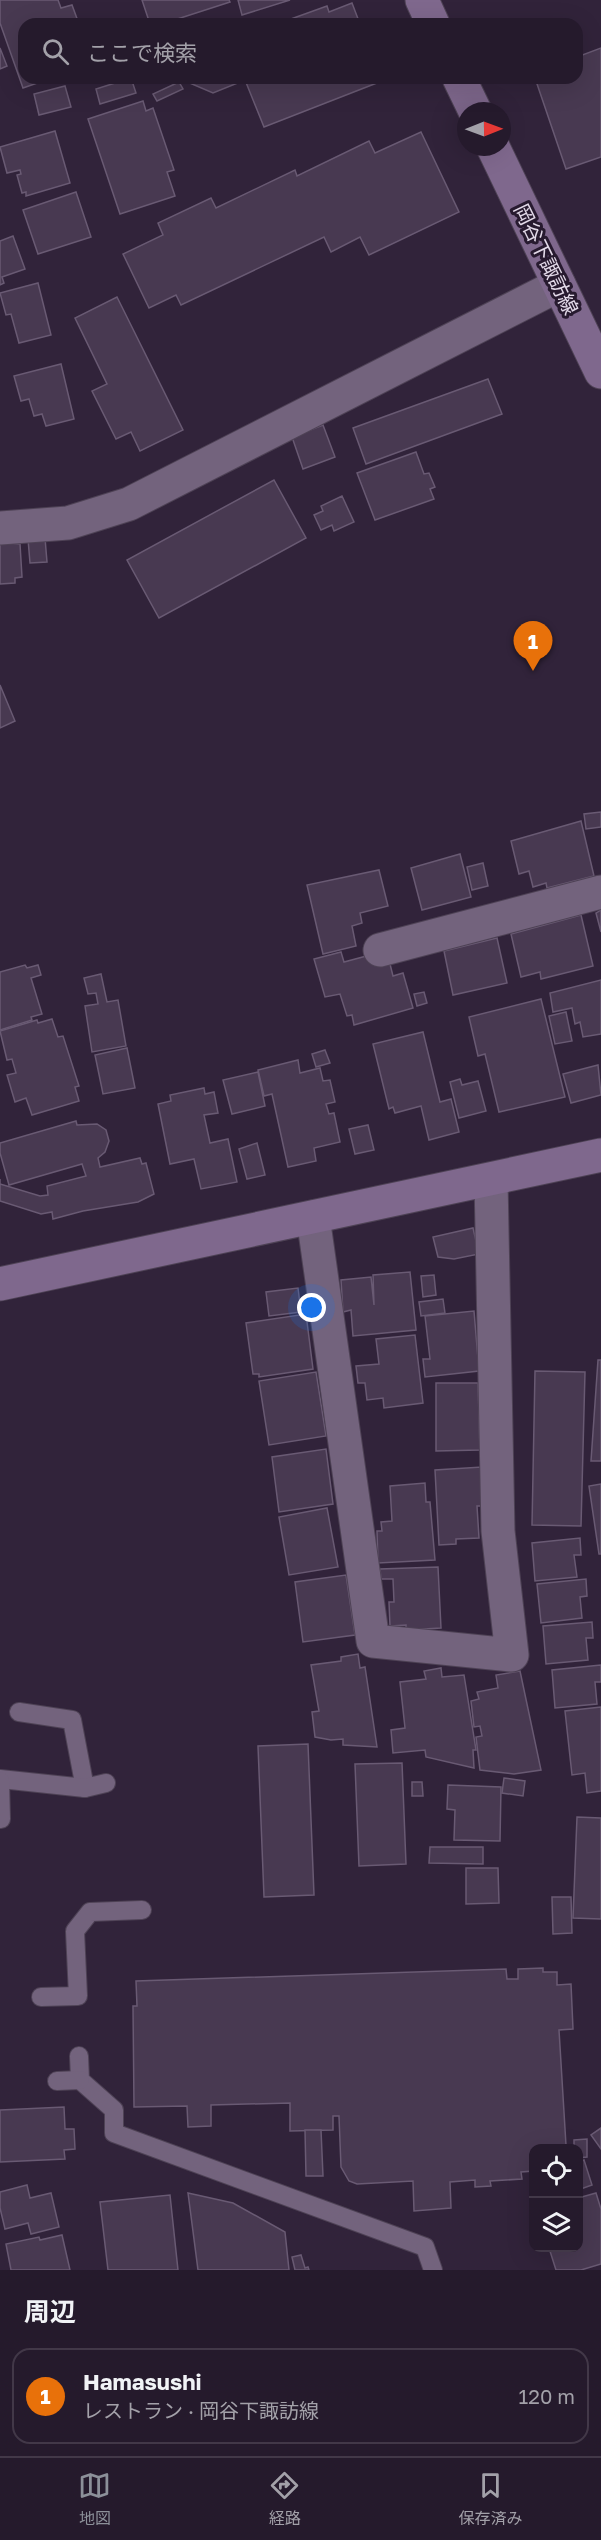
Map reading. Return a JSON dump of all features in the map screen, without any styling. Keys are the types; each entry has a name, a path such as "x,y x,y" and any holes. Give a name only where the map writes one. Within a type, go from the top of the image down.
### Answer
{"street":[{"path":"422,0 430,18"},
{"path":"462,84 471,102"},
{"name":"岡谷下諏訪線","path":"497,156 601,372"},
{"path":"0,528 68,522 129,504 559,285"},
{"path":"380,950 601,892"},
{"path":"0,1284 601,1155"},
{"path":"313,1217 373,1641 512,1655 498,1531 491,1180"}],"lane":[{"path":"19,1712 72,1720 86,1788"},
{"path":"1,1819 0,1780 86,1788 106,1783"},
{"path":"41,1997 78,1996 75,1931 90,1912 142,1910"},
{"path":"79,2056 80,2080"},
{"path":"57,2081 80,2080 114,2110 114,2133 425,2247 433,2270"}],"building":[{"path":"0,0 58,0 61,8 72,5 77,18 18,18 18,74 0,23"},
{"path":"142,0 229,0 230,2 181,18 148,18"},
{"path":"238,0 290,0 242,15"},
{"path":"352,3 358,18 294,18 327,6 329,12"},
{"path":"0,48 7,66 0,69"},
{"path":"601,48 601,157 566,169 537,84 583,84 583,55"},
{"path":"22,84 34,84 23,88"},
{"path":"112,84 133,84 136,93 100,104 96,89"},
{"path":"175,84 180,84 183,89 157,101 153,94"},
{"path":"192,84 235,84 213,93"},
{"path":"247,84 374,84 264,127"},
{"path":"65,86 71,107 39,115 34,94"},
{"path":"143,101 146,111 153,108 174,170 167,172 175,196 120,214 88,119"},
{"path":"55,131 70,183 26,196 26,192 22,193 17,175 21,174 20,170 7,173 0,147"},
{"path":"421,132 459,212 369,255 360,237 331,252 324,237 181,305 176,295 149,308 123,254 163,235 158,223 211,198 216,208 295,170 297,176 369,141 375,153"},
{"path":"76,192 91,237 38,254 23,210"},
{"path":"13,236 25,269 2,277 4,283 0,285 0,241"},
{"path":"38,283 51,335 19,343 11,314 6,315 0,293"},
{"path":"117,297 183,430 140,451 131,432 116,439 92,391 107,384 75,318"},
{"path":"61,364 74,419 46,426 42,414 34,416 29,399 21,401 14,376"},
{"path":"488,379 502,414 366,464 353,428"},
{"path":"323,425 335,457 303,469 292,437"},
{"path":"416,452 424,474 429,473 435,487 430,489 434,499 375,520 357,473"},
{"path":"274,480 306,538 159,618 127,560"},
{"path":"342,496 354,522 334,531 332,525 321,530 314,515 323,511 321,506"},
{"path":"45,538 47,562 30,563 28,539"},
{"path":"0,542 20,544 22,577 15,578 15,583 0,584"},
{"path":"0,685 15,721 0,728"},
{"path":"601,812 601,827 586,829 584,814"},
{"path":"581,821 594,876 547,888 546,883 533,887 529,871 519,874 511,841"},
{"path":"460,854 471,897 422,910 411,868"},
{"path":"483,863 488,886 472,890 467,867"},
{"path":"379,870 388,906 360,913 362,923 352,926 356,946 323,954 307,885"},
{"path":"601,910 601,932 596,913"},
{"path":"581,915 593,966 541,979 540,972 521,977 511,934"},
{"path":"497,938 507,983 453,995 444,951"},
{"path":"341,952 344,962 370,955 388,956 393,976 403,973 413,1008 354,1025 352,1015 347,1016 340,994 325,997 314,959"},
{"path":"25,965 27,968 38,965 41,975 31,978 42,1014 31,1017 32,1020 0,1030 0,972"},
{"path":"101,974 107,1002 118,1000 126,1046 92,1052 85,1006 98,1004 96,993 88,994 84,978"},
{"path":"601,980 601,1034 583,1037 580,1022 575,1024 572,1008 553,1012 550,993"},
{"path":"424,992 427,1003 417,1006 414,994"},
{"path":"541,999 565,1097 499,1112 485,1054 478,1056 469,1017"},
{"path":"566,1012 572,1041 555,1044 549,1016"},
{"path":"52,1019 58,1037 63,1036 79,1086 75,1087 79,1101 32,1115 26,1098 15,1102 7,1075 16,1073 12,1059 7,1060 0,1031 37,1020 38,1023"},
{"path":"423,1032 440,1102 451,1099 459,1132 429,1140 421,1106 395,1113 393,1107 389,1109 373,1044"},
{"path":"127,1048 135,1088 103,1094 95,1055"},
{"path":"325,1050 330,1063 316,1067 312,1054"},
{"path":"298,1060 300,1073 320,1068 323,1081 330,1080 335,1102 326,1104 329,1114 334,1113 340,1142 314,1148 316,1161 288,1167 272,1094 264,1096 258,1070"},
{"path":"598,1065 601,1095 571,1103 563,1074"},
{"path":"258,1072 265,1106 232,1114 223,1080"},
{"path":"460,1079 462,1085 478,1081 486,1111 459,1118 450,1082"},
{"path":"204,1088 205,1094 214,1092 218,1113 204,1115 210,1143 228,1139 237,1182 201,1189 194,1159 170,1164 158,1104 171,1101 170,1095"},
{"path":"76,1121 77,1125 97,1124 106,1130 109,1141 105,1152 98,1158 100,1167 140,1158 142,1164 146,1163 154,1194 138,1202 83,1211 53,1219 52,1212 41,1214 0,1201 0,1184 40,1196 48,1195 47,1186 86,1176 82,1164 9,1185 0,1153 0,1143"},
{"path":"368,1125 374,1150 355,1154 349,1129"},
{"path":"257,1143 265,1175 247,1179 239,1149"},
{"path":"473,1228 479,1254 454,1259 438,1257 433,1237"},
{"path":"410,1272 416,1330 353,1336 351,1310 343,1312 341,1280 371,1277 374,1305 373,1275"},
{"path":"434,1275 436,1295 423,1297 421,1276"},
{"path":"298,1288 301,1312 269,1316 266,1292"},
{"path":"443,1299 445,1313 421,1316 419,1302"},
{"path":"474,1311 479,1371 425,1377 423,1359 430,1359 425,1316"},
{"path":"306,1314 313,1369 259,1377 259,1374 253,1374 246,1323"},
{"path":"415,1335 423,1403 384,1408 383,1398 367,1400 365,1383 358,1383 356,1366 379,1364 376,1339"},
{"path":"598,1360 601,1360 601,1461 591,1461"},
{"path":"535,1371 585,1372 581,1526 532,1525"},
{"path":"316,1372 326,1436 269,1445 259,1381"},
{"path":"436,1383 478,1383 480,1450 436,1451"},
{"path":"326,1449 333,1504 279,1512 272,1457"},
{"path":"482,1467 484,1506 477,1506 479,1538 456,1539 456,1544 439,1545 435,1470"},
{"path":"425,1483 426,1502 430,1502 435,1560 378,1563 377,1531 382,1531 381,1522 392,1521 390,1486"},
{"path":"601,1484 601,1554 599,1554 589,1486"},
{"path":"327,1508 338,1567 289,1575 279,1517"},
{"path":"580,1538 581,1555 574,1555 577,1577 535,1581 532,1543"},
{"path":"438,1567 441,1628 406,1630 406,1625 390,1626 389,1602 394,1602 393,1579 381,1579 380,1569"},
{"path":"346,1575 355,1635 303,1642 295,1582"},
{"path":"586,1579 587,1596 580,1597 582,1618 541,1623 537,1584"},
{"path":"592,1622 593,1638 586,1638 588,1660 546,1664 543,1626"},
{"path":"358,1654 360,1668 365,1667 377,1747 343,1745 343,1739 331,1740 315,1737 312,1712 319,1711 311,1665 341,1661 341,1657"},
{"path":"601,1665 601,1682 595,1682 597,1704 555,1708 552,1670"},
{"path":"441,1668 442,1677 464,1675 476,1750 473,1750 474,1768 426,1757 425,1750 393,1753 391,1730 405,1728 400,1682 426,1679 424,1671"},
{"path":"520,1671 541,1770 514,1774 480,1770 476,1737 482,1736 480,1726 474,1727 471,1701 479,1699 477,1692 498,1688 496,1675"},
{"path":"601,1707 601,1791 587,1793 585,1773 572,1775 565,1711"},
{"path":"308,1744 314,1895 264,1897 258,1746"},
{"path":"402,1763 406,1864 359,1866 355,1764"},
{"path":"504,1778 525,1781 523,1796 502,1793"},
{"path":"412,1782 422,1782 423,1796 412,1796"},
{"path":"448,1785 501,1787 500,1841 454,1840 455,1810 447,1809"},
{"path":"577,1817 601,1818 601,1919 573,1918"},
{"path":"430,1847 483,1847 483,1864 429,1863"},
{"path":"466,1868 498,1868 499,1903 466,1904"},
{"path":"552,1897 571,1897 572,1933 553,1934"},
{"path":"543,1968 543,1972 557,1972 557,1985 571,1984 573,2029 559,2030 566,2144 529,2144 529,2171 521,2172 522,2179 490,2181 491,2186 475,2187 475,2180 450,2182 451,2208 414,2211 413,2181 357,2184 349,2181 341,2167 339,2116 333,2116 333,2130 290,2131 290,2103 211,2105 211,2126 188,2127 187,2106 134,2107 133,2006 137,2006 136,1981 506,1969 507,1979 518,1979 518,1969"},
{"path":"64,2107 65,2129 74,2129 75,2149 64,2150 65,2159 0,2162 0,2110"},
{"path":"601,2128 601,2149 591,2135"},
{"path":"305,2130 321,2130 323,2176 306,2176"},
{"path":"587,2139 587,2157 583,2157 583,2144 574,2144 574,2140"},
{"path":"583,2160 592,2185 583,2188"},
{"path":"27,2185 30,2198 51,2193 59,2227 31,2234 28,2223 5,2229 0,2208 0,2192"},
{"path":"188,2193 233,2203 285,2232 289,2270 198,2270"},
{"path":"596,2193 601,2209 601,2264 581,2270 556,2270 550,2252 583,2252 583,2197"},
{"path":"170,2195 178,2270 108,2270 100,2202"},
{"path":"62,2235 70,2270 11,2270 6,2244"},
{"path":"301,2255 305,2268 308,2267 309,2270 295,2270 292,2257"}],"place":[{"name":"Hamasushi","path":"533,671"}]}
